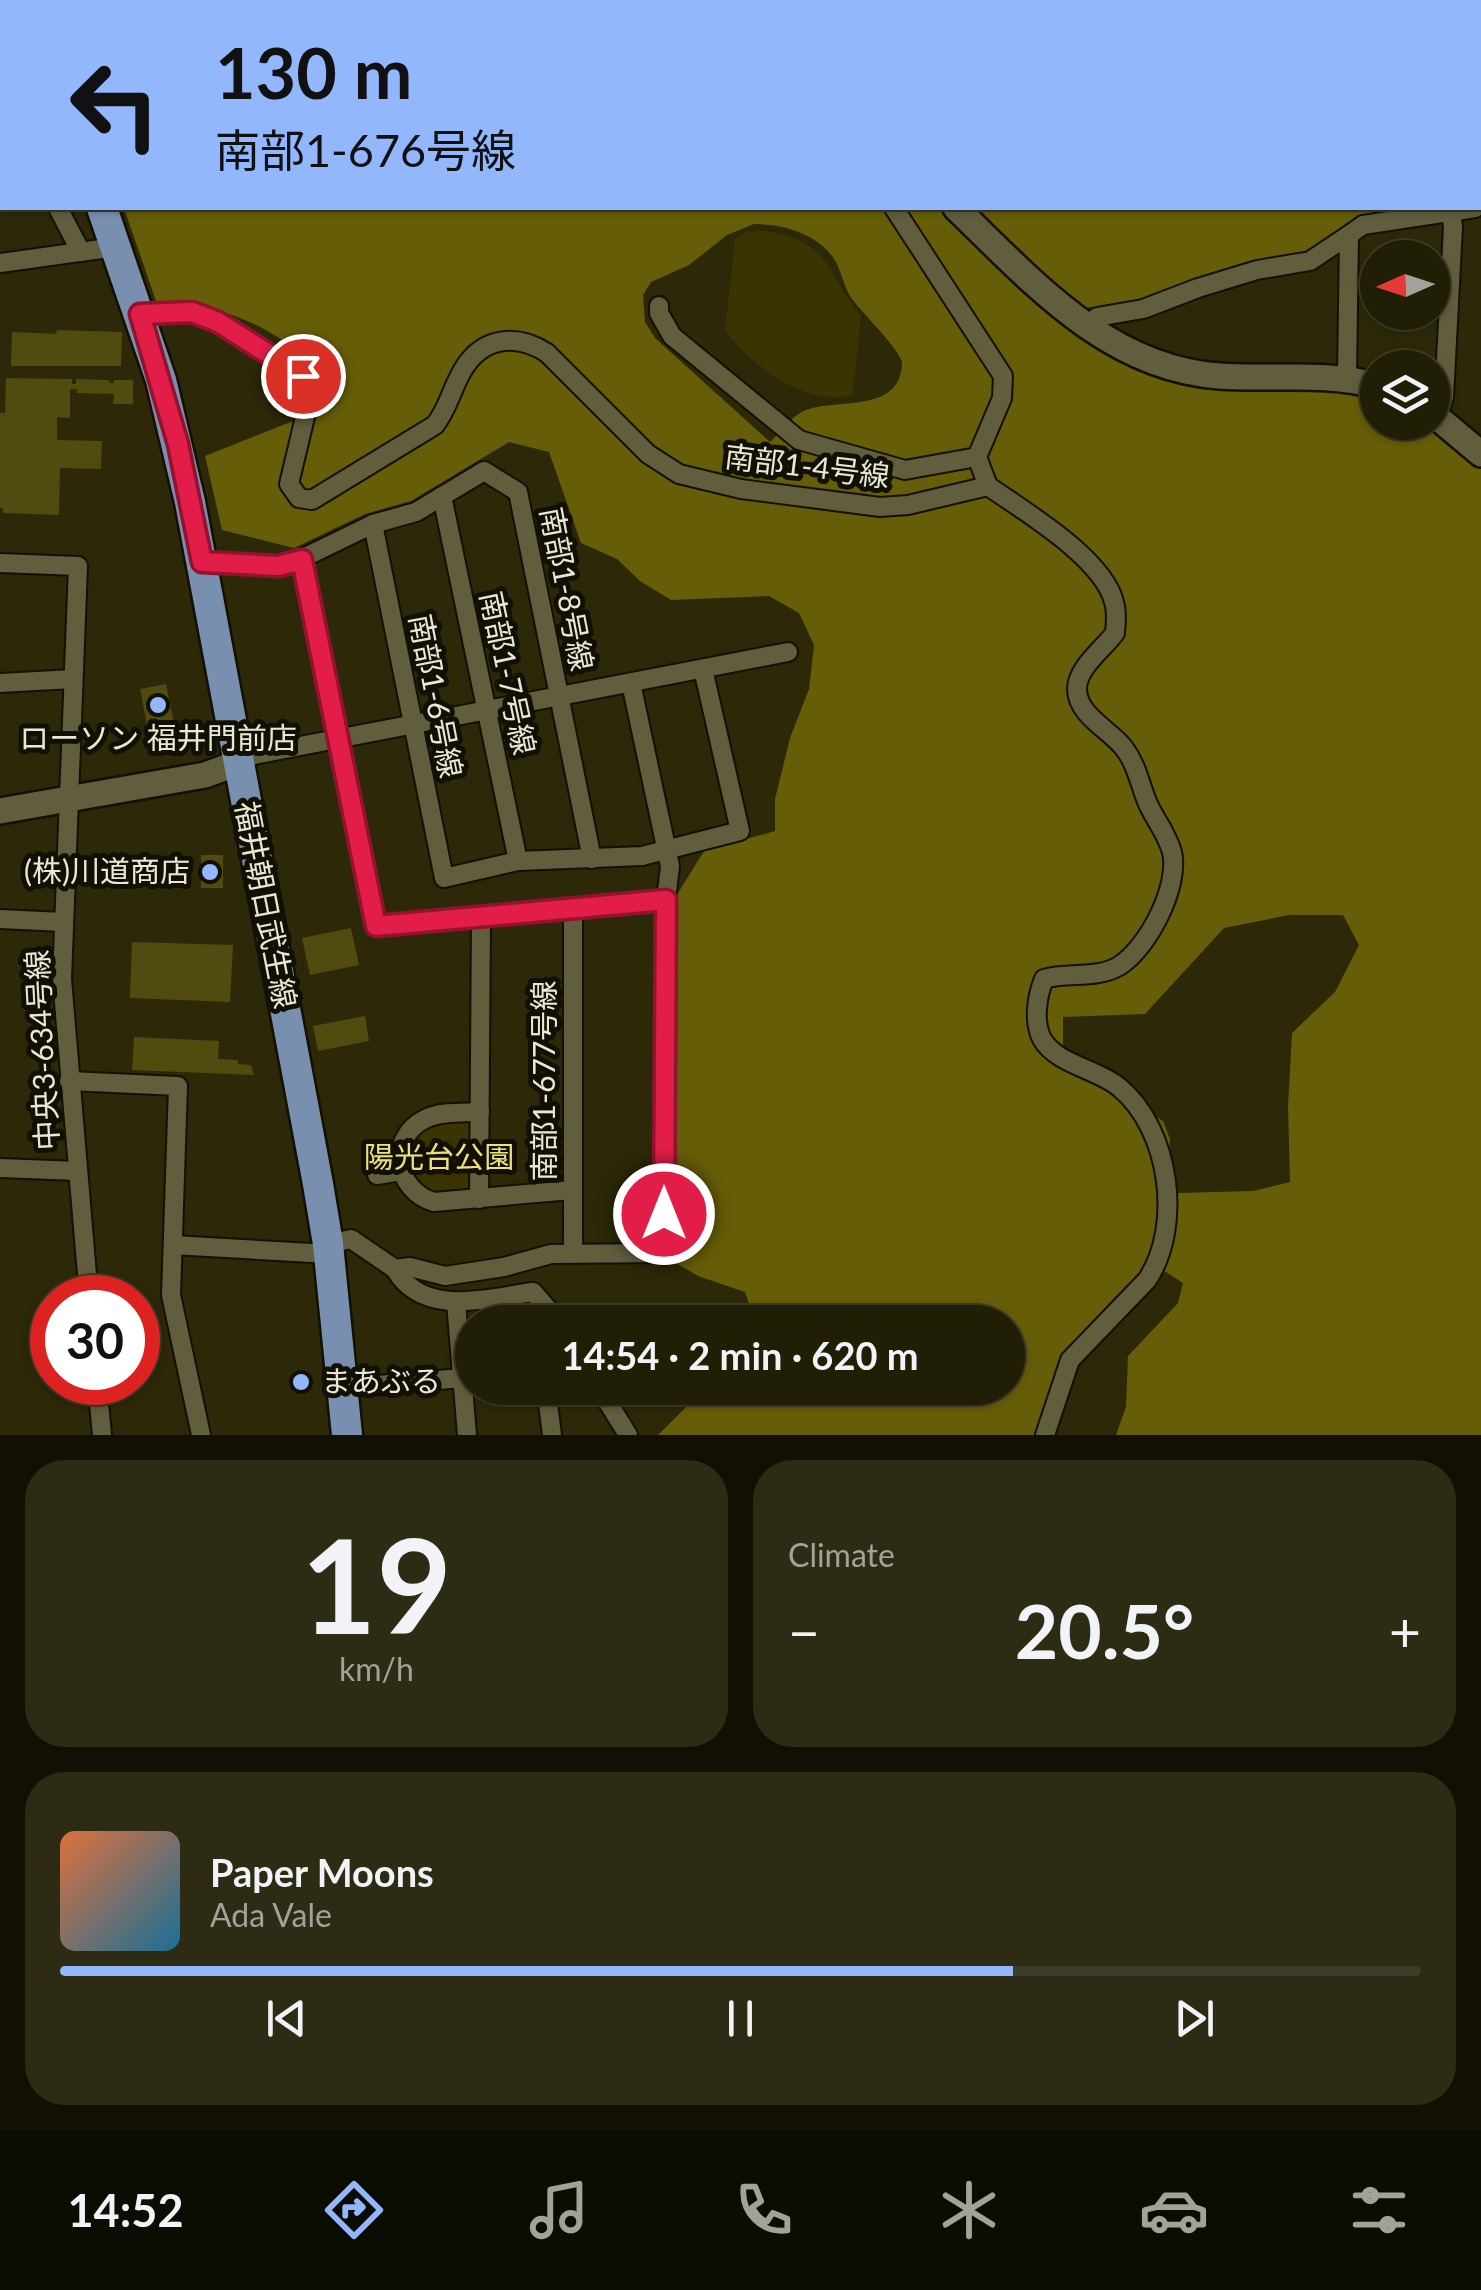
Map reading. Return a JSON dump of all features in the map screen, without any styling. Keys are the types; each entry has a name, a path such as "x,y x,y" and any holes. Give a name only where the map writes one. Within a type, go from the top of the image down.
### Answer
{"main road":[{"name":"福井朝日武生線","path":"103,210 140,314 178,444 202,562 328,1249 346,1435"}],"street":[{"path":"59,210 81,252"},
{"path":"895,210 1003,376 1002,398 977,457 988,486 1062,541 1106,583 1115,602 1115,633 1083,670 1076,684 1077,695 1087,712 1123,747 1137,770 1173,856 1174,876 1163,908 1145,938 1122,964 1104,973 1044,979 1036,998 1042,1038 1056,1054 1119,1087 1150,1126 1165,1178 1166,1213 1157,1265 1070,1360 1046,1435"},
{"path":"958,210 1088,329 1147,361 1192,374 1360,382"},
{"path":"1088,329 1097,317 1143,309 1257,270 1310,260 1363,225 1462,210"},
{"path":"1446,350 1453,227 1450,212"},
{"path":"1346,378 1350,234"},
{"path":"0,263 116,247"},
{"path":"659,306 672,336 799,440 905,470 977,457"},
{"name":"南部1-4号線","path":"140,314 192,312 218,322 303,376 311,392 288,484 298,498 312,500 435,424 447,409 466,365 482,350 508,339 529,341 547,353 648,454 679,474 741,489 880,507 925,502 988,486"},
{"path":"1450,428 1481,454"},
{"name":"南部1-8号線","path":"202,562 278,566 302,560 373,524 416,512 484,471 518,492 592,859"},
{"name":"南部1-7号線","path":"442,496 518,860"},
{"name":"南部1-6号線","path":"373,524 444,878 518,860"},
{"path":"302,560 376,926 666,900"},
{"name":"中央3-634号線","path":"0,563 78,566 62,979 87,1275"},
{"path":"0,811 205,775 254,755 788,652"},
{"path":"518,860 615,859 740,831 703,669"},
{"path":"0,683 73,679"},
{"path":"395,1269 410,1267 445,1276 504,1267 551,1254 663,1252 666,900 670,866 632,683"},
{"name":"南部1-677号線","path":"572,909 572,1253"},
{"path":"479,1199 481,918"},
{"path":"0,919 63,922"},
{"path":"70,1081 178,1086 170,1295 202,1435"},
{"path":"480,1112 440,1114 414,1126 404,1137 401,1171 421,1199 434,1202 572,1190"},
{"path":"0,1168 78,1171"},
{"path":"377,1175 401,1171"},
{"path":"172,1245 328,1249 351,1239 395,1269 404,1284 427,1297 456,1302 533,1292 544,1305"},
{"path":"342,1388 455,1379"},
{"path":"99,1405 102,1435"},
{"path":"464,1405 467,1435"},
{"path":"548,1405 552,1435"},
{"path":"609,1405 628,1435"}],"green space":[{"path":"746,232 788,236 816,252 861,316 853,395 817,395 781,381 749,357 725,330 735,239"},
{"name":"陽光台公園","path":"467,1120 472,1125 471,1190 434,1194 422,1187 407,1169 411,1139 430,1123"}],"shaded area":[{"path":"125,210 1422,210 1362,217 1348,222 1309,253 1250,261 1144,300 1084,308 1069,326 1100,349 1133,366 1168,377 1242,388 1355,390 1360,392 1360,440 1450,439 1481,468 1481,1435 1116,1435 1126,1407 1128,1356 1178,1303 1183,1283 1163,1270 1075,1366 1053,1435 658,1435 688,1405 1025,1405 1025,1305 749,1305 745,1292 698,1276 676,1263 678,893 704,851 775,831 775,799 790,738 809,689 814,645 799,613 769,596 671,600 640,581 617,559 581,543 549,452 509,442 411,501 365,514 294,548 222,530 205,456 318,411 318,381 301,356 265,330 199,307 157,304","holes":["754,224 797,231 825,248 852,299 902,361 899,378 880,397 801,412 770,442 655,338 645,322 643,295 651,282 689,265 727,235","1289,915 1343,915 1359,945 1335,992 1292,1033 1288,1106 1290,1182 1253,1191 1176,1193 1170,1139 1163,1121 1150,1113 1126,1081 1063,1048 1063,1017 1145,1014 1224,928"]}],"building":[{"path":"57,330 122,332 121,366 11,366 12,332 56,334"},
{"path":"6,378 72,379 72,384 76,384 76,379 109,383 133,380 133,404 113,404 114,394 77,393 77,389 70,389 70,418 57,417 57,440 102,441 101,469 60,468 59,515 3,513 0,508 0,413 5,413"},
{"path":"166,684 174,724 148,730 140,689"},
{"path":"201,855 223,855 223,888 201,888"},
{"path":"351,928 359,965 310,975 302,938"},
{"path":"132,942 233,945 230,1002 130,998"},
{"path":"365,1016 369,1041 318,1051 313,1026"},
{"path":"134,1037 219,1041 218,1059 251,1065 254,1075 132,1070"}],"place":[{"name":"ローソン 福井門前店","path":"158,705"},
{"name":"(株)川道商店","path":"210,872"},
{"name":"まあぶる","path":"301,1382"}],"route":[{"path":"303,376 218,322 192,312 140,314 178,444 202,562 278,566 302,560 376,926 666,900 664,1214"}]}
